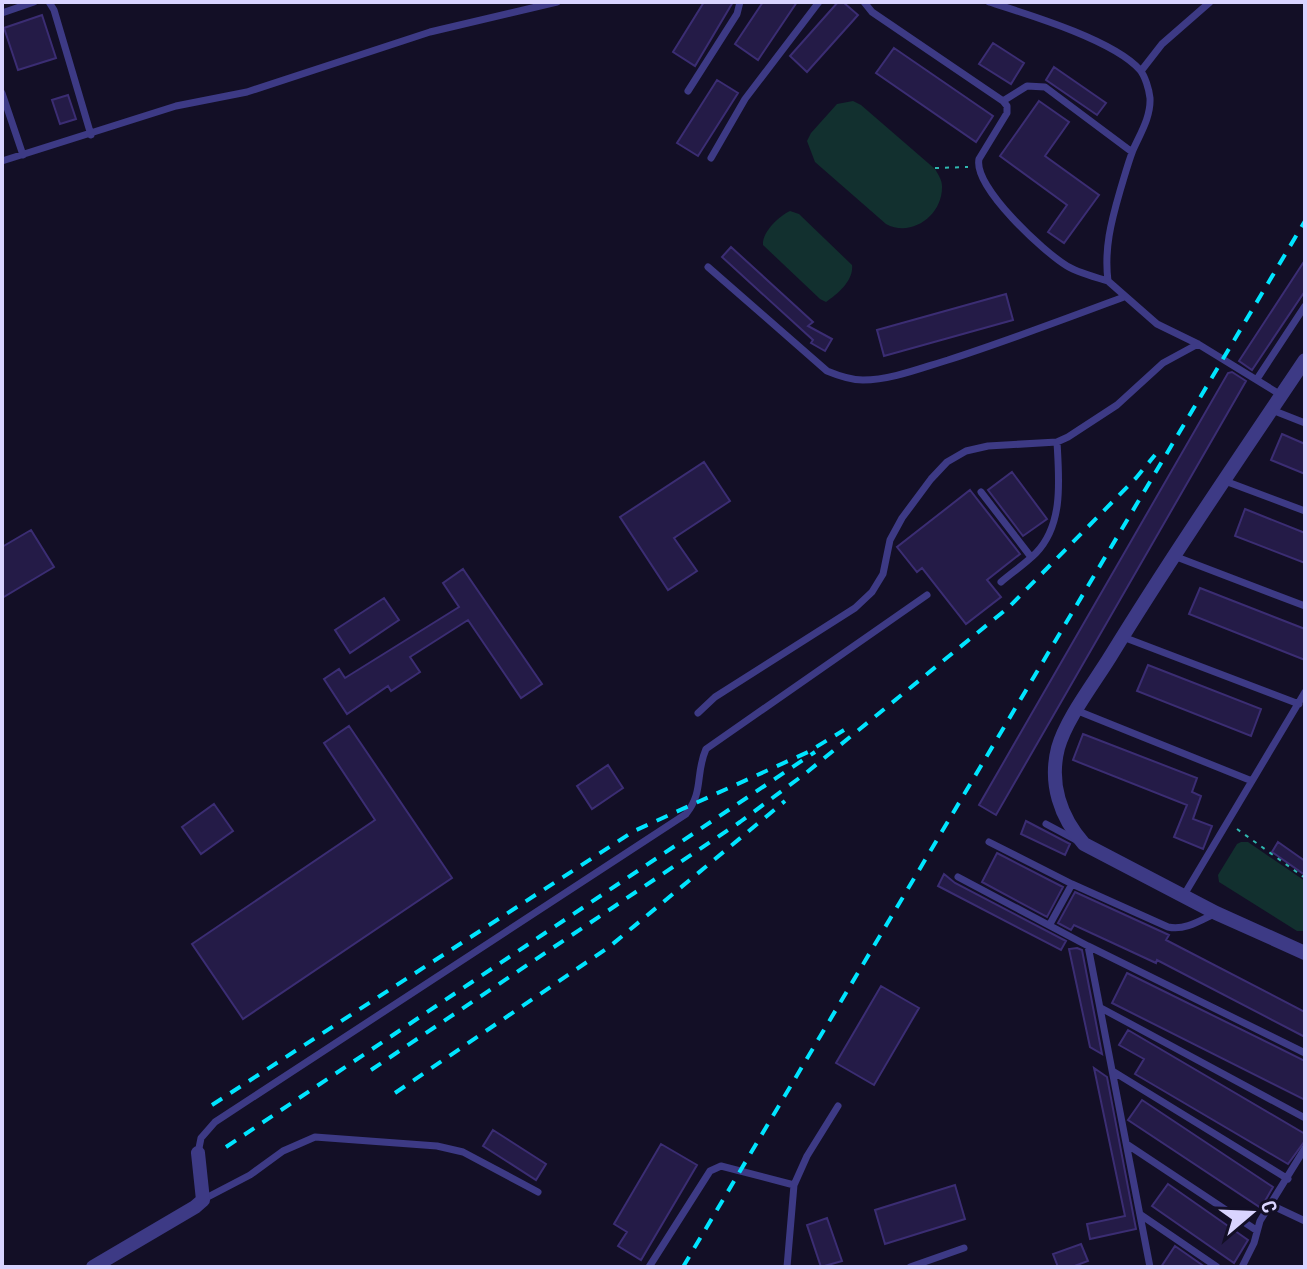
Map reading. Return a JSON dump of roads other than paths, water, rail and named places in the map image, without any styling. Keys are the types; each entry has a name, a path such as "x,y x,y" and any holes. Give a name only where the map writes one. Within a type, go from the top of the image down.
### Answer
{"street":[{"path":"1305,360 1223,480 1123,637 1059,746 1056,764 1057,795 1062,812 1070,828 1084,844 1216,913 1305,953"},
{"path":"93,1267 203,1200 198,1153"}],"lane":[{"path":"2,13 34,2"},
{"path":"49,2 91,135"},
{"path":"2,161 176,106 247,92 430,32 557,2"},
{"path":"688,91 737,14 740,2"},
{"path":"711,158 745,99 819,2"},
{"path":"864,2 872,12 1007,106 1007,113 982,151 977,166 985,185 1043,247 1067,266 1108,281 1157,324 1198,344 1281,395"},
{"path":"989,2 1045,20 1093,41 1127,59 1141,71 1150,99 1146,121 1132,152 1108,231 1105,257 1108,281"},
{"path":"1141,71 1162,44 1210,2"},
{"path":"1003,101 1027,86 1045,87 1132,152"},
{"path":"2,93 23,155"},
{"path":"708,267 827,371 861,380 924,368 1124,297"},
{"path":"1257,379 1305,306"},
{"path":"698,713 715,697 855,608 872,592 883,574 890,540 902,518 947,462 966,451 988,446 1057,442 1089,426 1163,363 1198,344"},
{"path":"1272,410 1305,423"},
{"path":"1001,582 1031,557 1052,531 1058,474 1057,442"},
{"path":"1223,480 1305,511"},
{"path":"981,492 1031,557"},
{"path":"1174,556 1305,606"},
{"path":"198,1153 201,1138 215,1122 686,814 696,802 700,765 706,749 927,595"},
{"path":"1123,637 1299,704"},
{"path":"1184,895 1305,692"},
{"path":"1078,711 1252,781"},
{"path":"1046,824 1084,844"},
{"path":"989,842 1072,884 1176,929 1216,913"},
{"path":"958,877 1088,946 1305,1053"},
{"path":"1050,924 1072,884"},
{"path":"1088,946 1150,1267"},
{"path":"1101,1008 1305,1118"},
{"path":"1114,1072 1288,1179"},
{"path":"787,1267 794,1185 807,1156 838,1106"},
{"path":"203,1200 250,1175 283,1151 315,1137 386,1140 463,1152 538,1192"},
{"path":"1128,1145 1256,1230"},
{"path":"1242,1267 1254,1243 1256,1230 1305,1148"},
{"path":"649,1267 710,1171 721,1166 794,1185"},
{"path":"1271,1205 1305,1221"},
{"path":"1141,1215 1217,1267"},
{"path":"910,1267 964,1248"}],"railway":[{"path":"683,1267 1305,221"},
{"path":"371,1070 740,822 806,773 1009,607 1155,455"},
{"path":"212,1105 634,831 808,752 844,730"},
{"path":"226,1147 815,752"},
{"path":"395,1093 609,947 785,801"}]}
